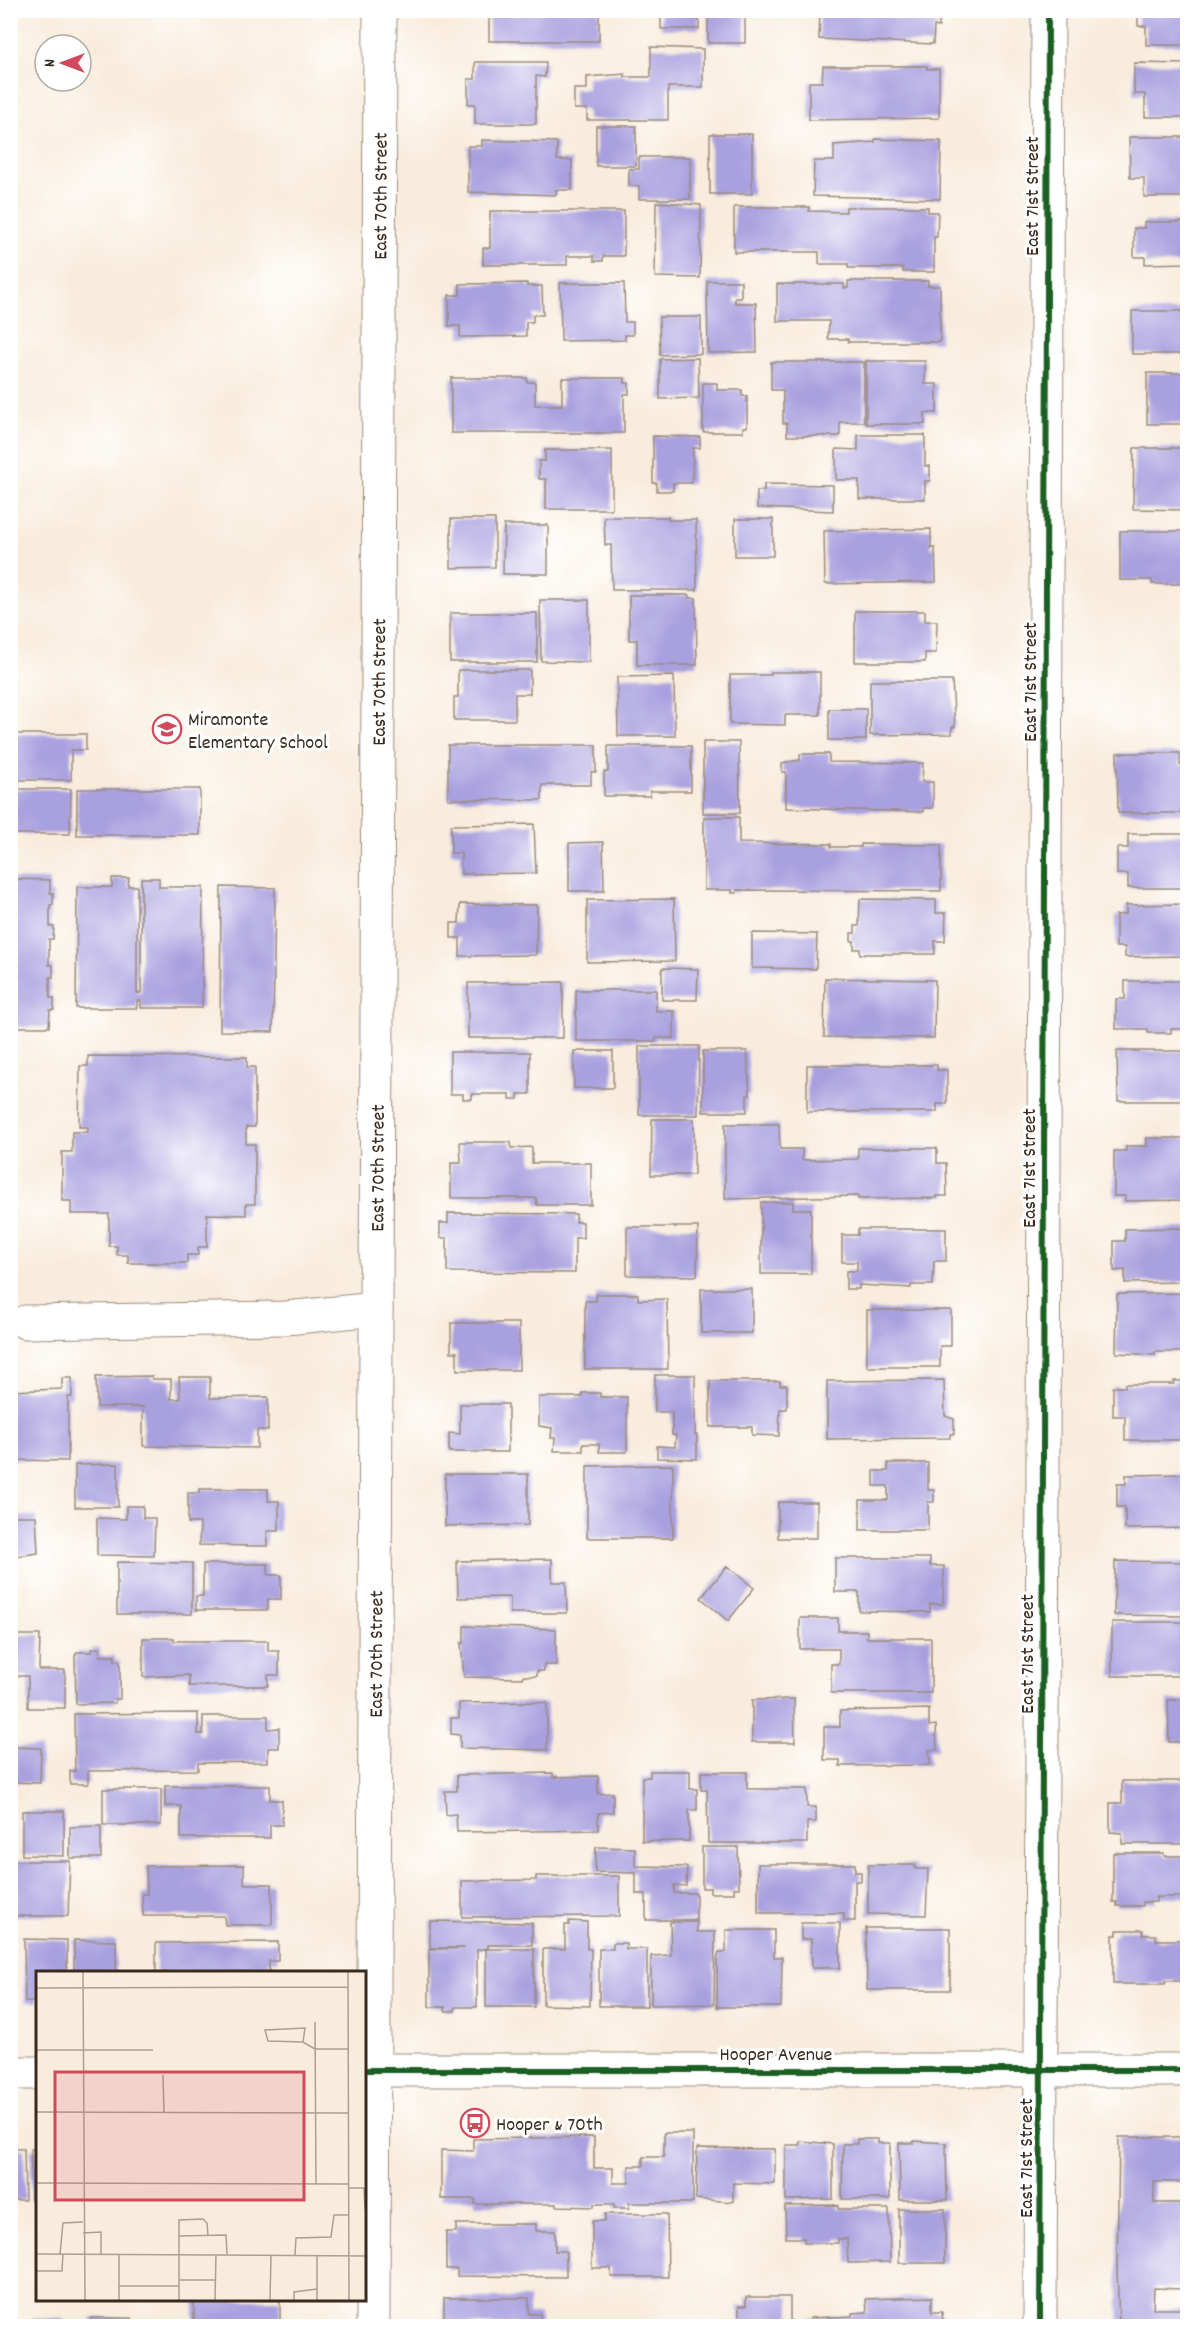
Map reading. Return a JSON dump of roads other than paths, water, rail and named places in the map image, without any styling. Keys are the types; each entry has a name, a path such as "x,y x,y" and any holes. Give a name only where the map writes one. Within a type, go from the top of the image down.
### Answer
{"street":[{"name":"East 70th Street","path":"373,2326 370,2070 376,1309 380,10"},
{"name":"East 71st Street","path":"1040,2326 1048,10"},
{"path":"24,1322 286,1318 376,1309"},
{"name":"Hooper Avenue","path":"370,2070 1188,2070"},
{"path":"10,2073 36,2073"}],"place":[{"name":"Miramonte Elementary School","path":"167,729"},
{"name":"Hooper & 70th","path":"475,2123"}]}
